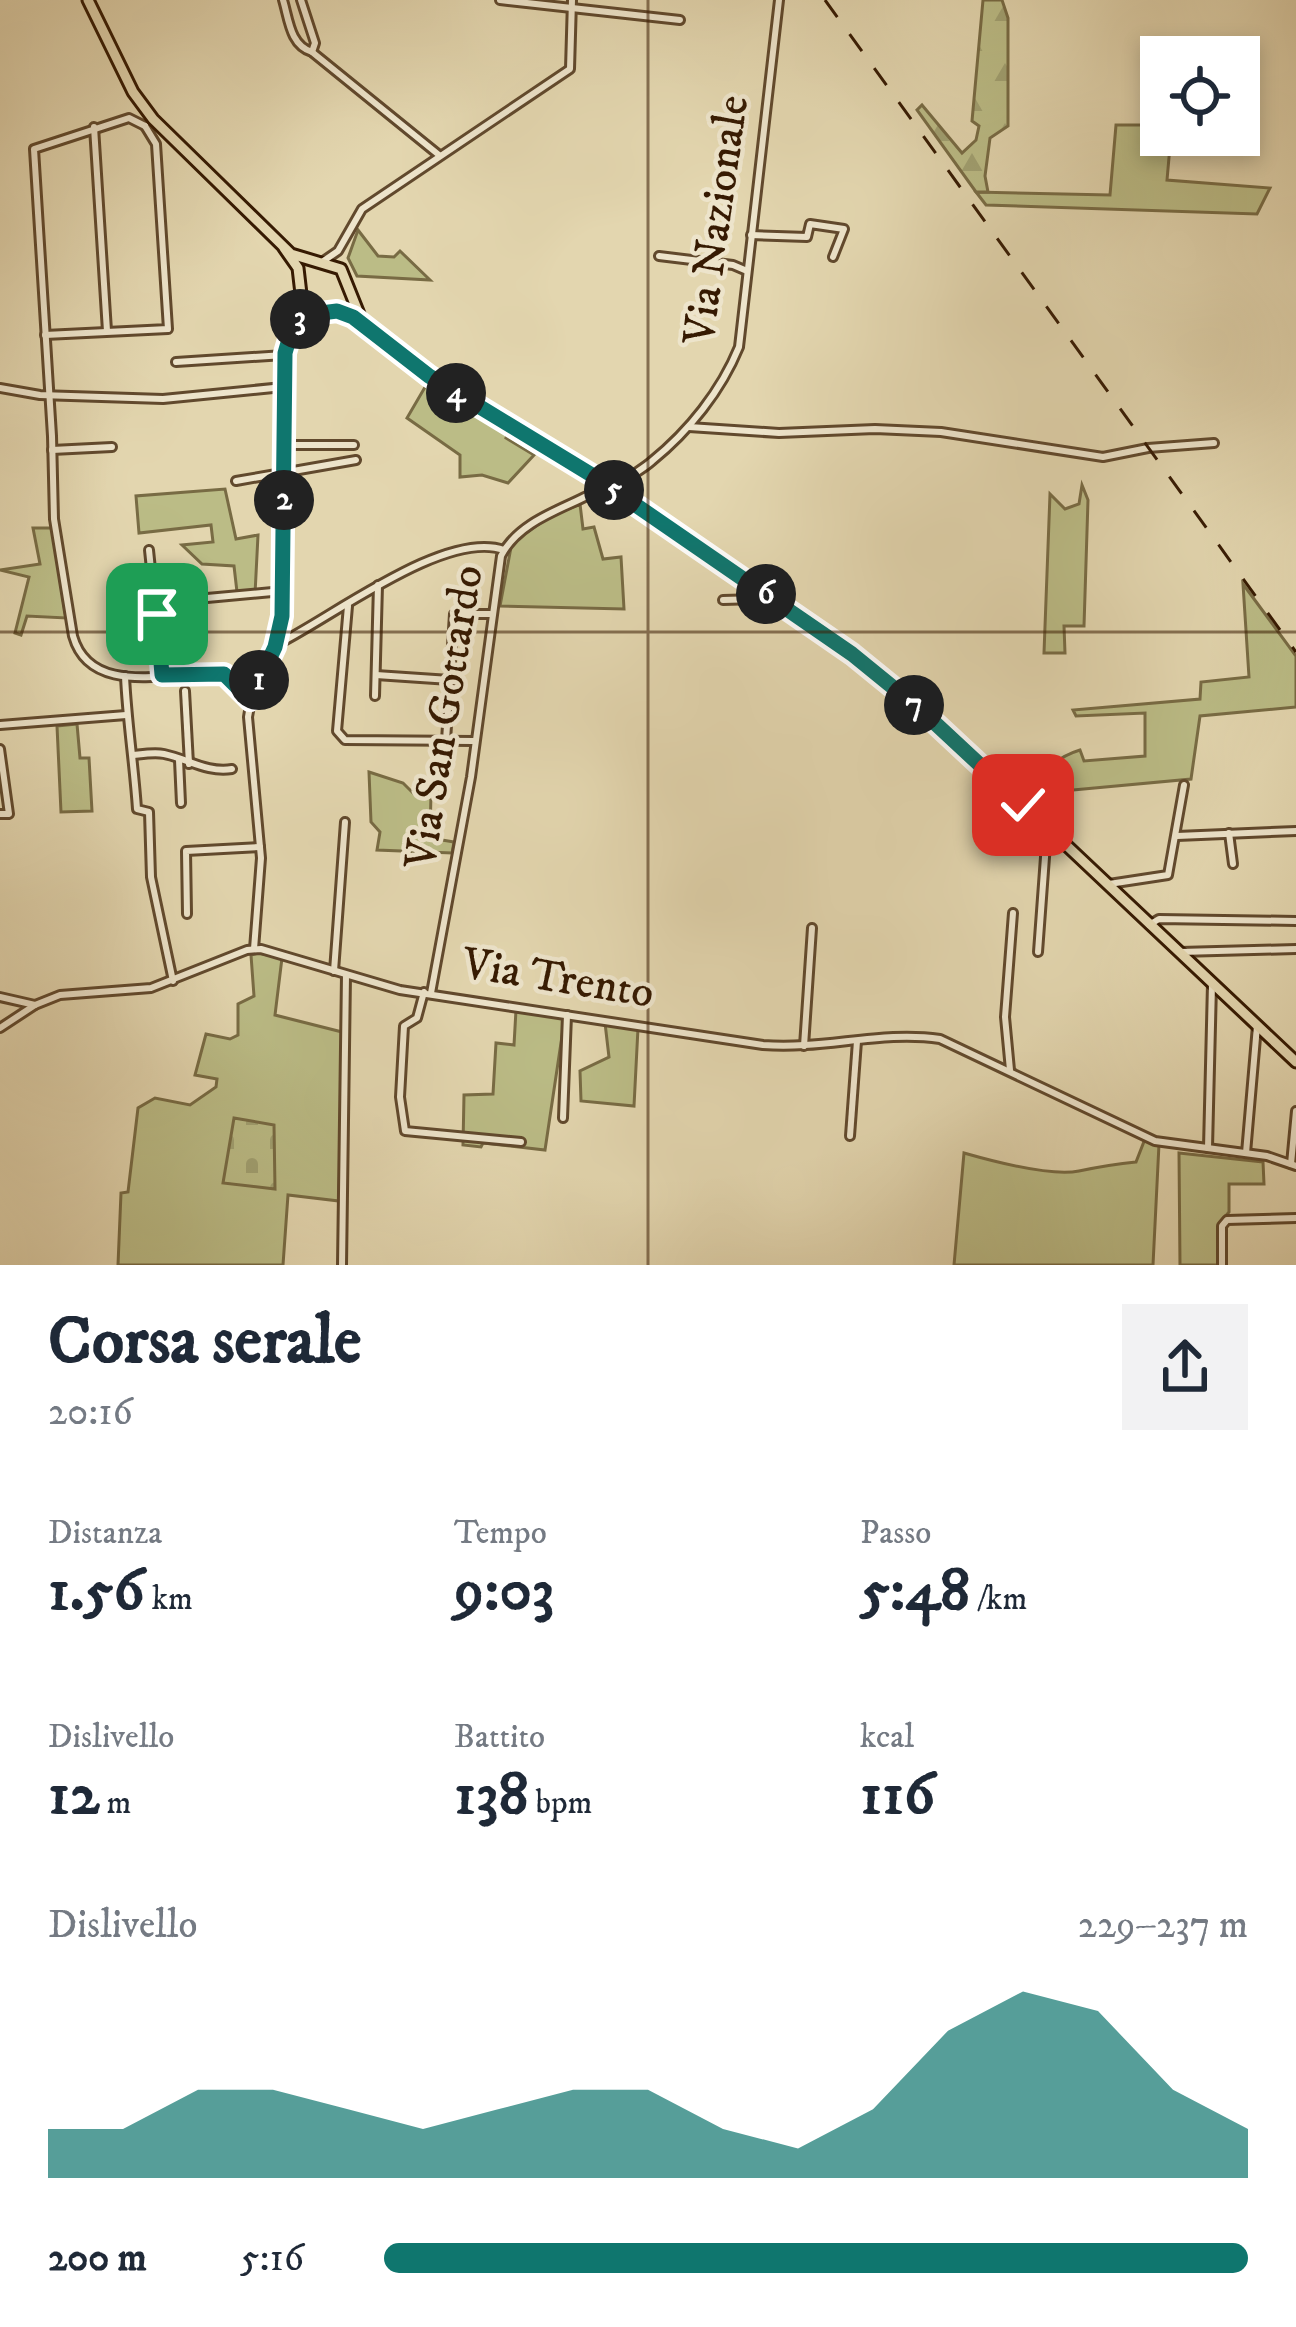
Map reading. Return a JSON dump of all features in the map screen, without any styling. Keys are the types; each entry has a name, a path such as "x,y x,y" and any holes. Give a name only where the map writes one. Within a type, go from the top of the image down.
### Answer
{"main road":[{"path":"88,0 146,120 284,248 299,259 335,265 345,274 348,293 368,328"},
{"path":"284,248 298,268 300,289 310,307 349,314 429,376 615,490 855,656 1112,883 1149,925 1296,1062"},
{"path":"300,289 305,272 321,263"},
{"path":"324,311 343,303 348,293"}],"street":[{"path":"284,0 295,40 439,155"},
{"path":"301,0 314,43 312,52"},
{"path":"500,0 572,4 680,20"},
{"path":"594,10 596,0"},
{"name":"Via Nazionale","path":"615,490 686,429 718,388 739,347 779,0"},
{"path":"321,263 336,253 362,208 570,69 572,4"},
{"path":"45,335 168,329 156,144 146,120 129,118 94,127 34,149 54,519 77,650 95,669 125,676 224,674 250,700"},
{"path":"94,127 106,331"},
{"path":"751,236 807,237 810,224 844,229 833,257"},
{"path":"344,239 345,274"},
{"path":"659,256 747,271"},
{"path":"0,1028 60,995 142,989 254,949 260,847 247,742 250,700 276,645 283,592 286,333 300,289"},
{"path":"285,354 297,322 324,311"},
{"path":"176,362 285,354"},
{"path":"0,388 49,395 163,399 284,387"},
{"path":"686,429 692,425 778,433 940,432 1103,457 1214,443"},
{"path":"284,446 354,445"},
{"path":"52,450 112,447"},
{"path":"236,482 356,460"},
{"path":"595,477 627,480"},
{"name":"Via San Gottardo","path":"521,1142 405,1131 400,1097 404,1026 417,1018 428,993 468,794 490,614 504,550 524,528 587,496"},
{"path":"276,645 378,584 454,553 483,546 504,550"},
{"path":"149,550 162,675"},
{"path":"375,696 378,584"},
{"path":"206,598 283,592"},
{"path":"723,600 758,599 764,592"},
{"path":"348,605 337,731 345,740 474,741"},
{"path":"446,741 454,614 490,614"},
{"path":"376,675 450,680"},
{"path":"125,676 137,809 149,812 151,877 172,981"},
{"path":"184,691 189,764"},
{"path":"0,725 126,715"},
{"path":"0,749 9,814 0,814"},
{"path":"134,755 162,754 220,771 232,769"},
{"path":"179,760 181,803"},
{"path":"1112,883 1166,878 1184,785"},
{"path":"334,971 345,822"},
{"path":"1038,952 1047,829"},
{"path":"1177,836 1296,831"},
{"path":"1229,833 1233,864"},
{"path":"187,914 186,851 260,847"},
{"path":"1012,913 1005,1017 1010,1070 1138,1135 1293,1165 1296,1111"},
{"path":"1149,925 1159,919 1296,921"},
{"path":"804,1046 812,928"},
{"name":"Via Trento","path":"254,949 389,988 763,1045 923,1036 953,1042 1010,1070"},
{"path":"1179,952 1296,949"},
{"path":"342,1265 346,975"},
{"path":"1208,1149 1212,984"},
{"path":"0,997 35,1005"},
{"path":"562,1118 568,1015"},
{"path":"1246,1153 1258,1025"},
{"path":"850,1136 857,1041"},
{"path":"1222,1265 1222,1226 1227,1220 1296,1218"}],"green space":[{"path":"983,0 1002,0 1008,18 1008,126 990,138 988,192 976,192 917,110 922,105 962,153 976,140 979,126 972,121"},
{"path":"1116,125 1140,125 1140,156 1169,156 1167,180 1270,188 1257,214 986,205 976,192 1110,195"},
{"path":"358,230 378,256 394,257 400,251 430,280 357,276 348,258"},
{"path":"428,382 509,432 506,438 534,455 508,483 482,475 460,477 460,455 407,418"},
{"path":"1082,485 1088,500 1084,626 1064,626 1065,653 1044,653 1050,494 1065,509 1079,504"},
{"path":"225,489 236,539 258,535 255,594 237,592 234,566 202,564 182,545 213,542 211,525 139,533 136,496"},
{"path":"580,504 583,529 594,527 603,559 621,557 624,609 500,606 512,542 551,516"},
{"path":"33,528 52,528 66,618 27,616 21,635 15,633 29,577 0,570 40,564"},
{"path":"1243,584 1296,656 1296,707 1200,716 1191,779 1030,794 1051,766 1080,750 1084,761 1145,756 1145,713 1076,716 1073,710 1200,699 1201,682 1249,677"},
{"path":"77,724 80,758 89,758 92,811 61,812 57,726"},
{"path":"369,772 403,783 414,794 431,792 430,838 454,842 452,853 377,850 380,832 371,822"},
{"path":"251,955 282,958 275,1015 342,1032 339,1201 288,1195 283,1265 118,1265 121,1193 128,1192 138,1108 155,1098 190,1105 216,1087 217,1079 195,1075 206,1034 230,1039 238,1035 238,1004 254,996"},
{"path":"516,1010 565,1016 545,1150 463,1145 464,1095 493,1094 496,1043 514,1045"},
{"path":"605,1023 638,1028 634,1106 581,1101 580,1071 609,1057"},
{"path":"234,1118 274,1125 275,1189 223,1183"},
{"path":"1145,1139 1159,1144 1153,1265 954,1265 964,1153 1067,1172 1136,1162"},
{"path":"1179,1153 1263,1162 1264,1184 1229,1184 1229,1212 1220,1223 1220,1265 1180,1265"}],"railway":[{"path":"825,0 1296,652"}],"route":[{"path":"157,614 162,675 224,674 250,700 275,647 282,616 285,353 292,329 303,316 342,312 429,376 595,477 870,667 1023,805"}]}
